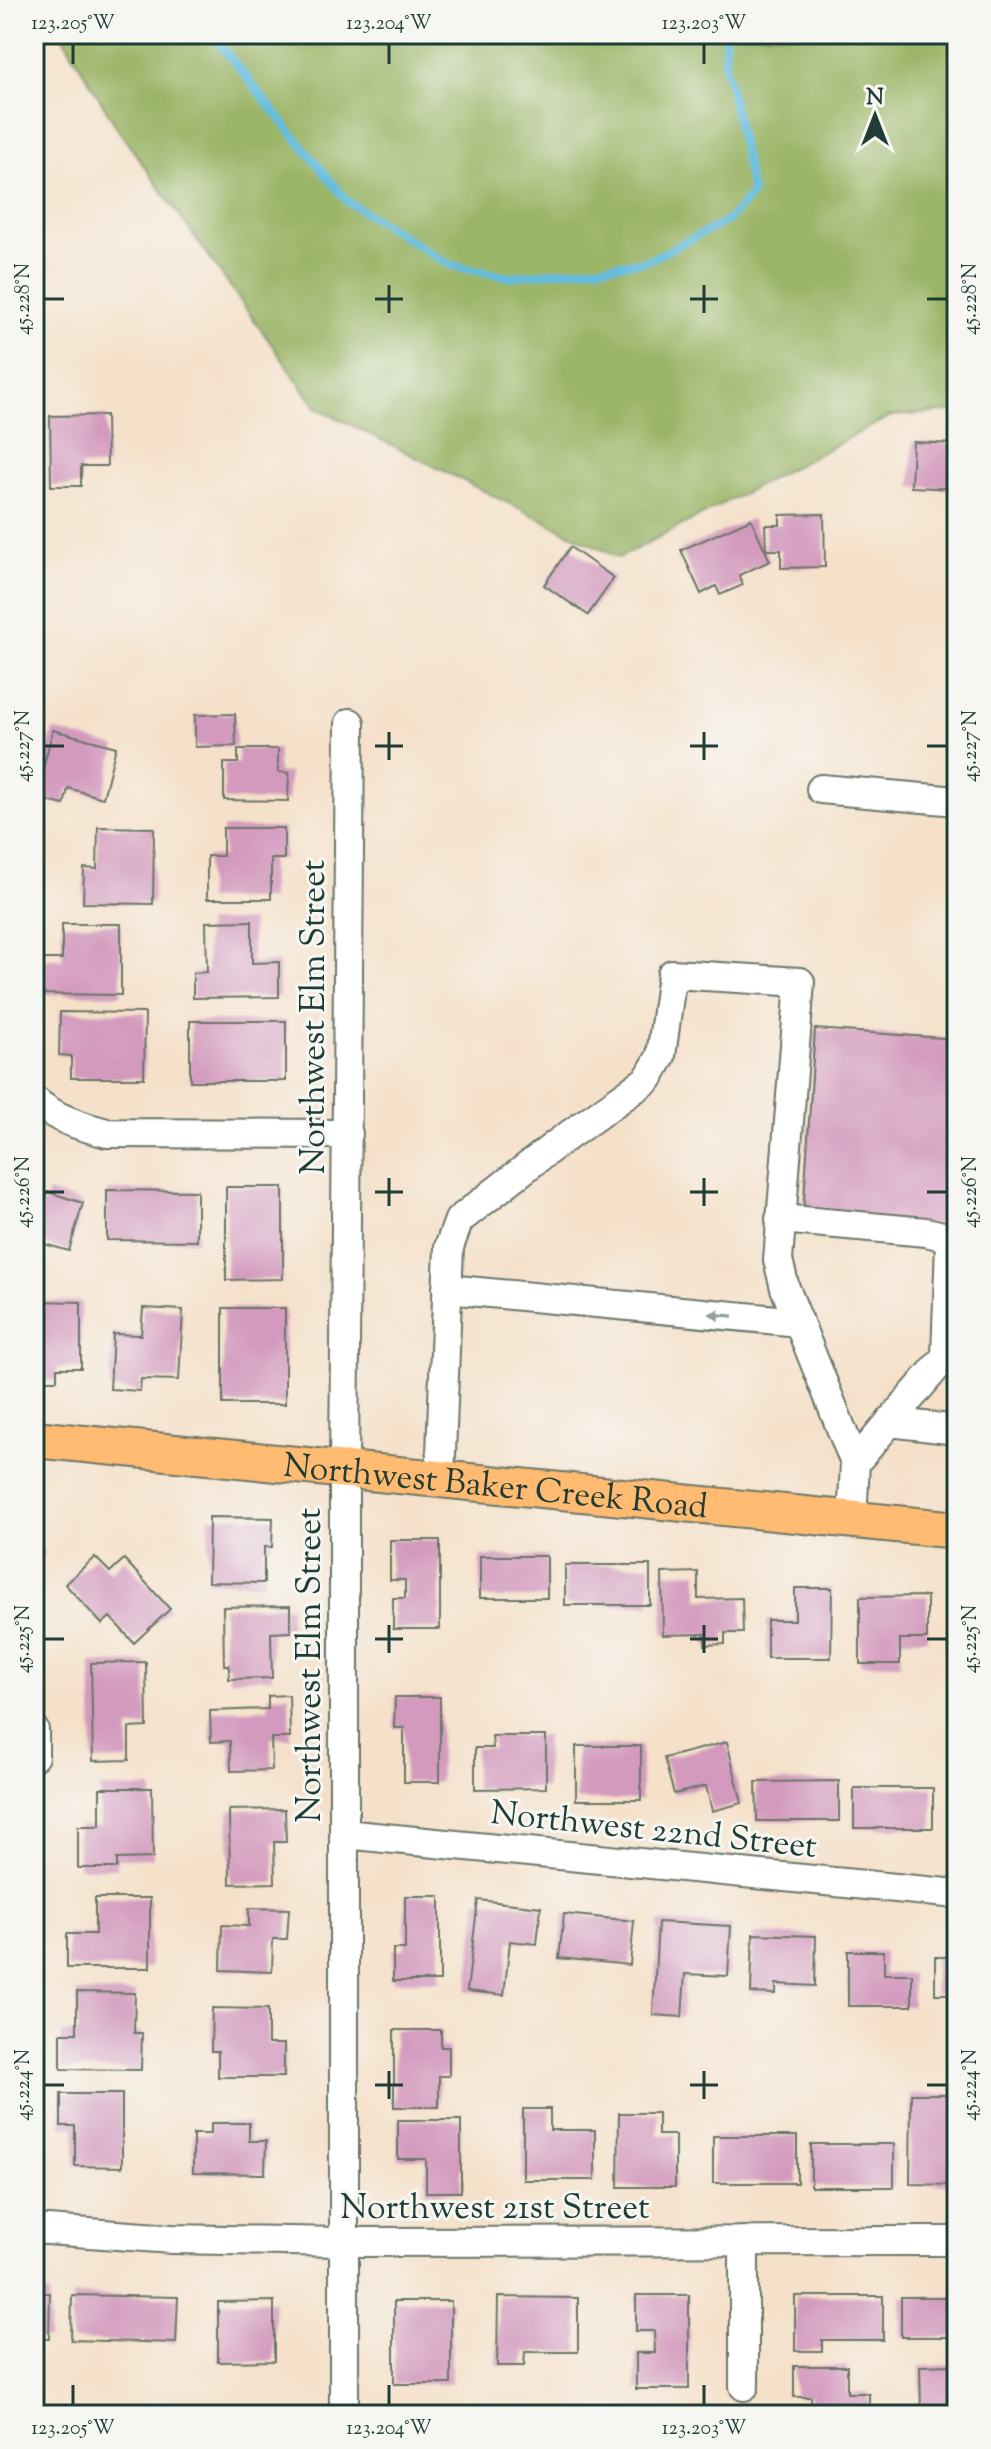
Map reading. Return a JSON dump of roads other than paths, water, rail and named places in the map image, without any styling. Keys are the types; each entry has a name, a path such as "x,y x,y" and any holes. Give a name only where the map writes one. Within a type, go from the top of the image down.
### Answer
{"main road":[{"name":"Northwest Baker Creek Road","path":"34,1439 957,1530"}],"street":[{"name":"Northwest Elm Street","path":"344,2415 344,1470 350,723"},
{"path":"821,789 957,801"},
{"path":"440,1479 449,1247 459,1220 555,1145 648,1079 661,1056 672,974 800,982 778,1260 785,1288 855,1463 852,1520"},
{"path":"34,1100 46,1111 76,1125 107,1133 348,1134"},
{"path":"780,1219 926,1232 943,1236 950,1243 951,1356 855,1463"},
{"path":"447,1289 799,1322"},
{"path":"890,1422 957,1430"},
{"path":"34,1730 34,1756"},
{"name":"Northwest 22nd Street","path":"344,1834 957,1894"},
{"name":"Northwest 21st Street","path":"34,2229 172,2239 343,2242 957,2241"},
{"path":"744,2241 744,2386"}],"waterway":[{"path":"211,34 348,202 450,265 509,277 647,261 727,221 752,194 725,64 725,34"}]}
